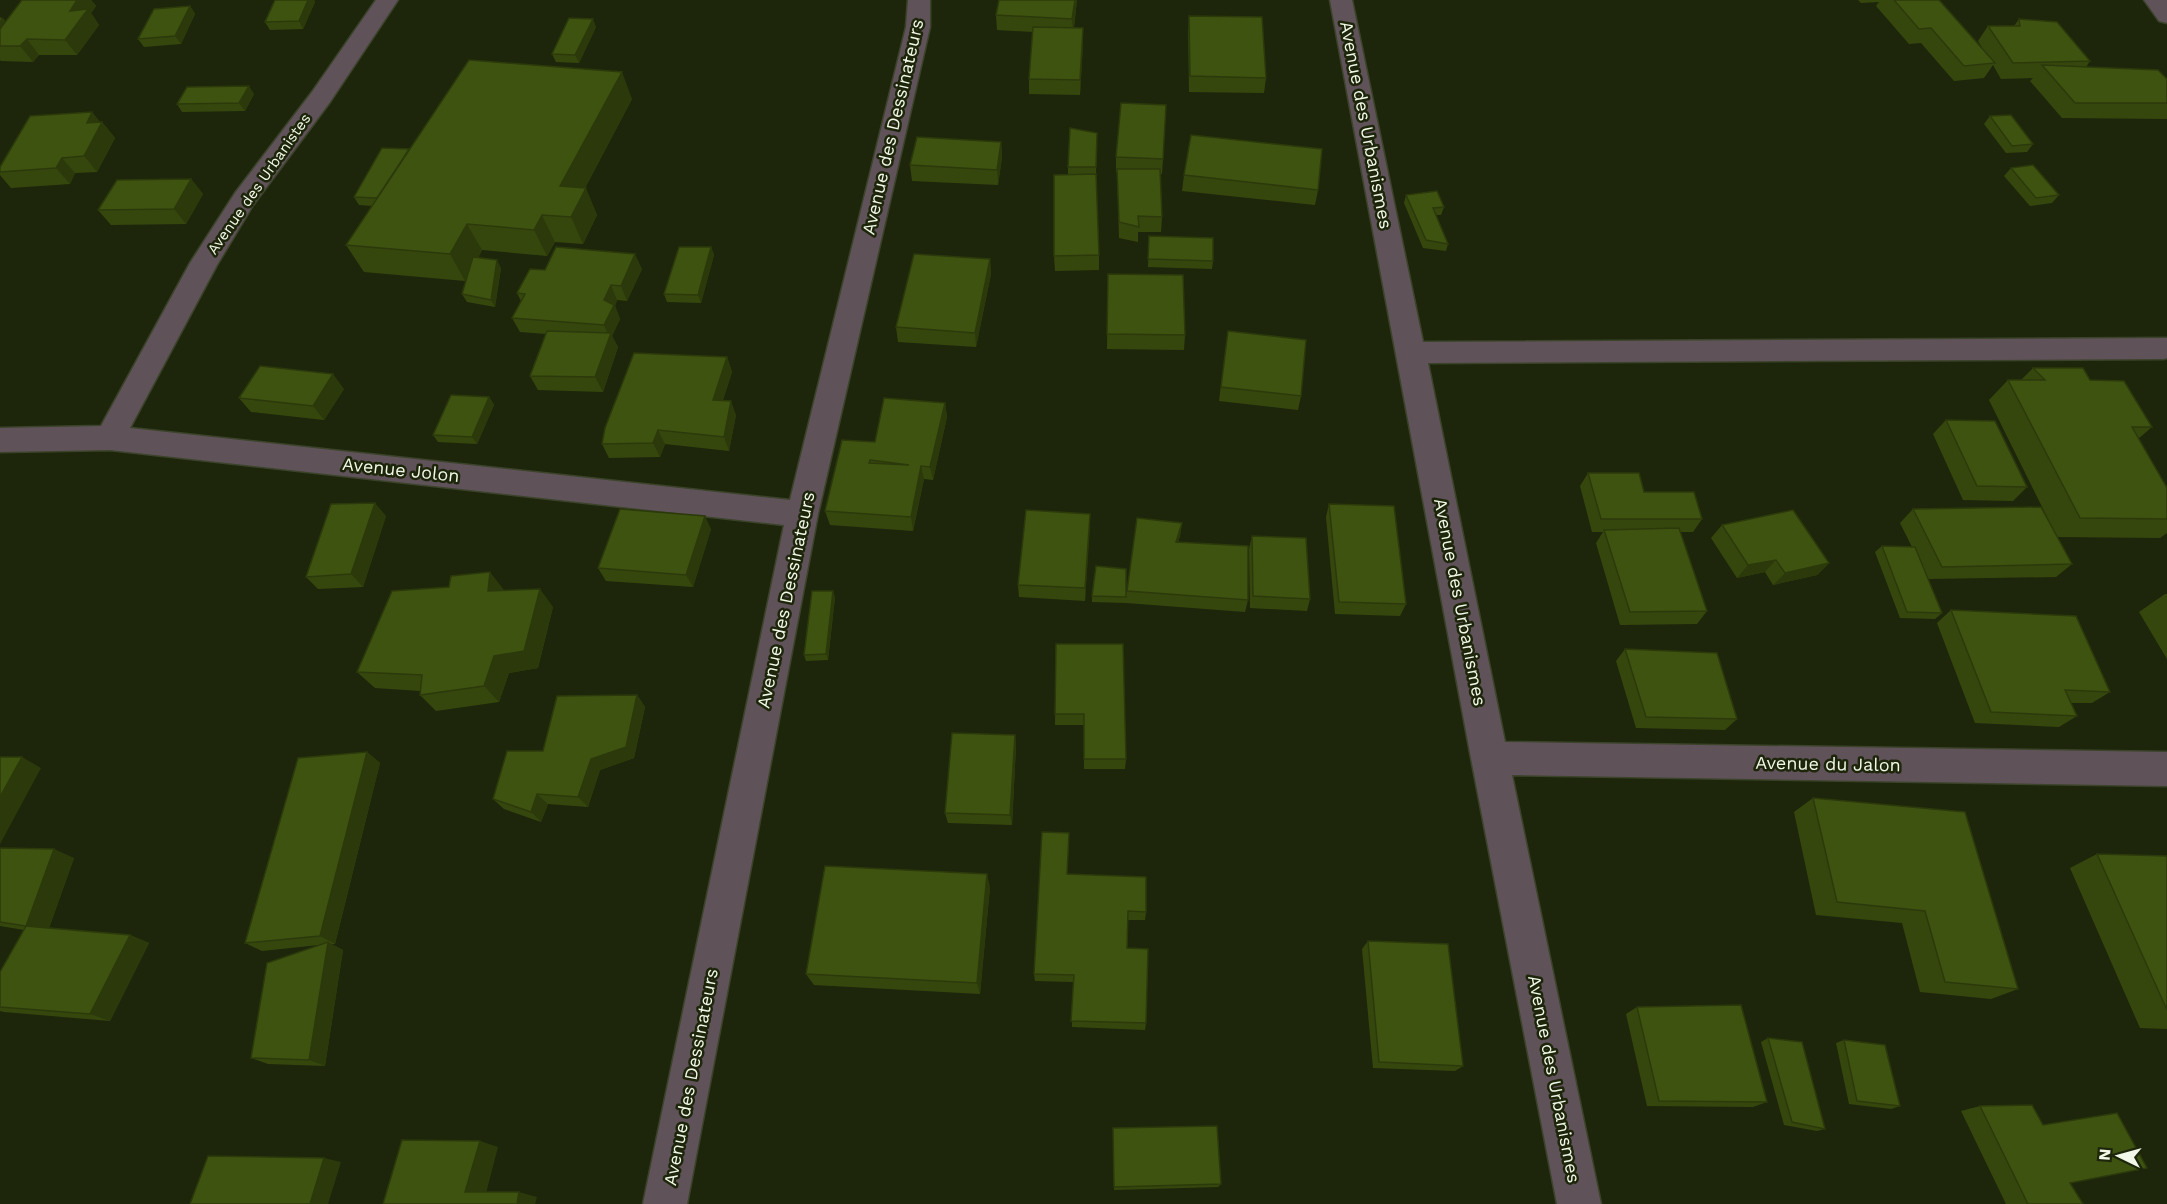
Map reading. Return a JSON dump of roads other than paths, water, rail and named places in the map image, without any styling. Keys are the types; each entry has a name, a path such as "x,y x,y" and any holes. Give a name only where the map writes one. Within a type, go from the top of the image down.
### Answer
{"street":[{"name":"Avenue des Urbanistes","path":"110,438 204,262 244,199 321,97 387,0"},
{"name":"Avenue des Dessinateurs","path":"665,1204 802,514 918,27 920,0"},
{"name":"Avenue des Urbanismes","path":"1341,0 1413,353 1489,758 1579,1204"},
{"path":"2155,0 2167,16"},
{"path":"1413,353 2164,348"},
{"name":"Avenue Jolon","path":"0,440 110,438 802,514"},
{"name":"Avenue du Jalon","path":"1489,758 2167,769"}]}
